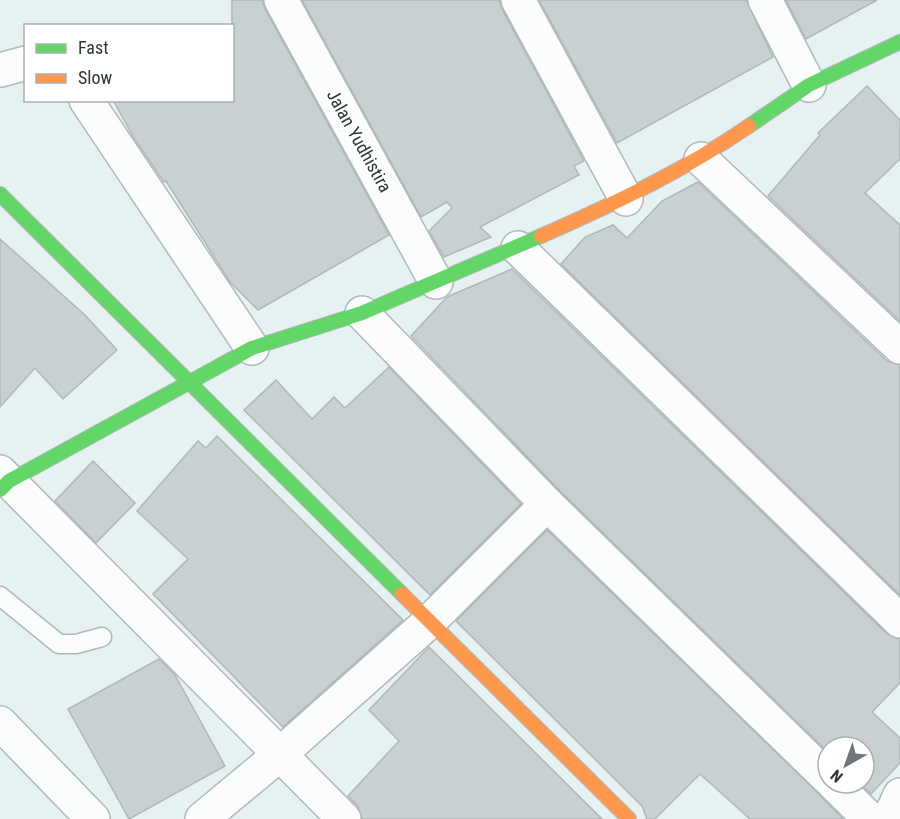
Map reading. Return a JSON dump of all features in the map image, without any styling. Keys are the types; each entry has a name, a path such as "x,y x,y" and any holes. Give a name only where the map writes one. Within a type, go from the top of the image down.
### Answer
{"street":[{"name":"Jalan Yudhistira","path":"281,0 436,282"},
{"path":"518,0 626,199"},
{"path":"765,0 809,85"},
{"path":"344,819 3,481 252,348 363,313 518,248 626,199 701,159 809,85 898,45"},
{"path":"0,70 24,64"},
{"path":"87,102 252,348"},
{"path":"701,159 900,347"},
{"path":"0,194 629,819"},
{"path":"518,248 900,621"},
{"path":"363,313 548,504 816,766"},
{"path":"202,819 279,755 429,622 548,504"},
{"path":"0,723 93,819"},
{"path":"845,795 870,819"},
{"path":"889,819 900,795"}],"lane":[{"path":"0,596 59,644 76,644 102,637"}],"building":[{"path":"232,0 262,0 389,235 258,310 230,282 166,181 164,182 134,138 114,102 234,102 234,24 232,24"},
{"path":"302,0 499,0 584,161 574,166 579,175 480,227 491,237 444,257 429,231 452,208 447,202 421,217"},
{"path":"539,0 746,0 773,57 617,143"},
{"path":"786,0 877,0 806,39"},
{"path":"867,86 900,120 900,159 865,193 900,225 900,321 768,196 820,135 818,133"},
{"path":"698,182 887,361 900,365 900,595 561,264 585,237 613,225 627,238 662,201"},
{"path":"0,239 85,315 117,350 63,399 35,368 0,407"},
{"path":"512,269 887,634 900,639 900,683 872,712 900,738 900,763 876,789 876,735 816,735 816,740 560,491 411,336 447,297"},
{"path":"389,367 521,504 430,595 244,410 276,380 312,419 334,397 345,408"},
{"path":"217,436 403,620 283,727 153,594 188,559 137,511 198,441 206,448"},
{"path":"93,461 135,503 96,543 55,501"},
{"path":"547,530 843,819 750,819 700,774 655,819 647,819 642,806 456,621"},
{"path":"429,647 602,819 362,819 358,806 348,796 399,741 369,710"},
{"path":"159,659 175,675 225,766 129,819 68,709"}],"traffic: fast":[{"path":"749,126 809,85 900,42"},
{"path":"0,194 402,594"},
{"path":"0,490 9,481 252,348 362,313 541,236"}],"traffic: slow":[{"path":"541,236 648,186 699,158 749,126"},
{"path":"402,594 629,819"}]}
